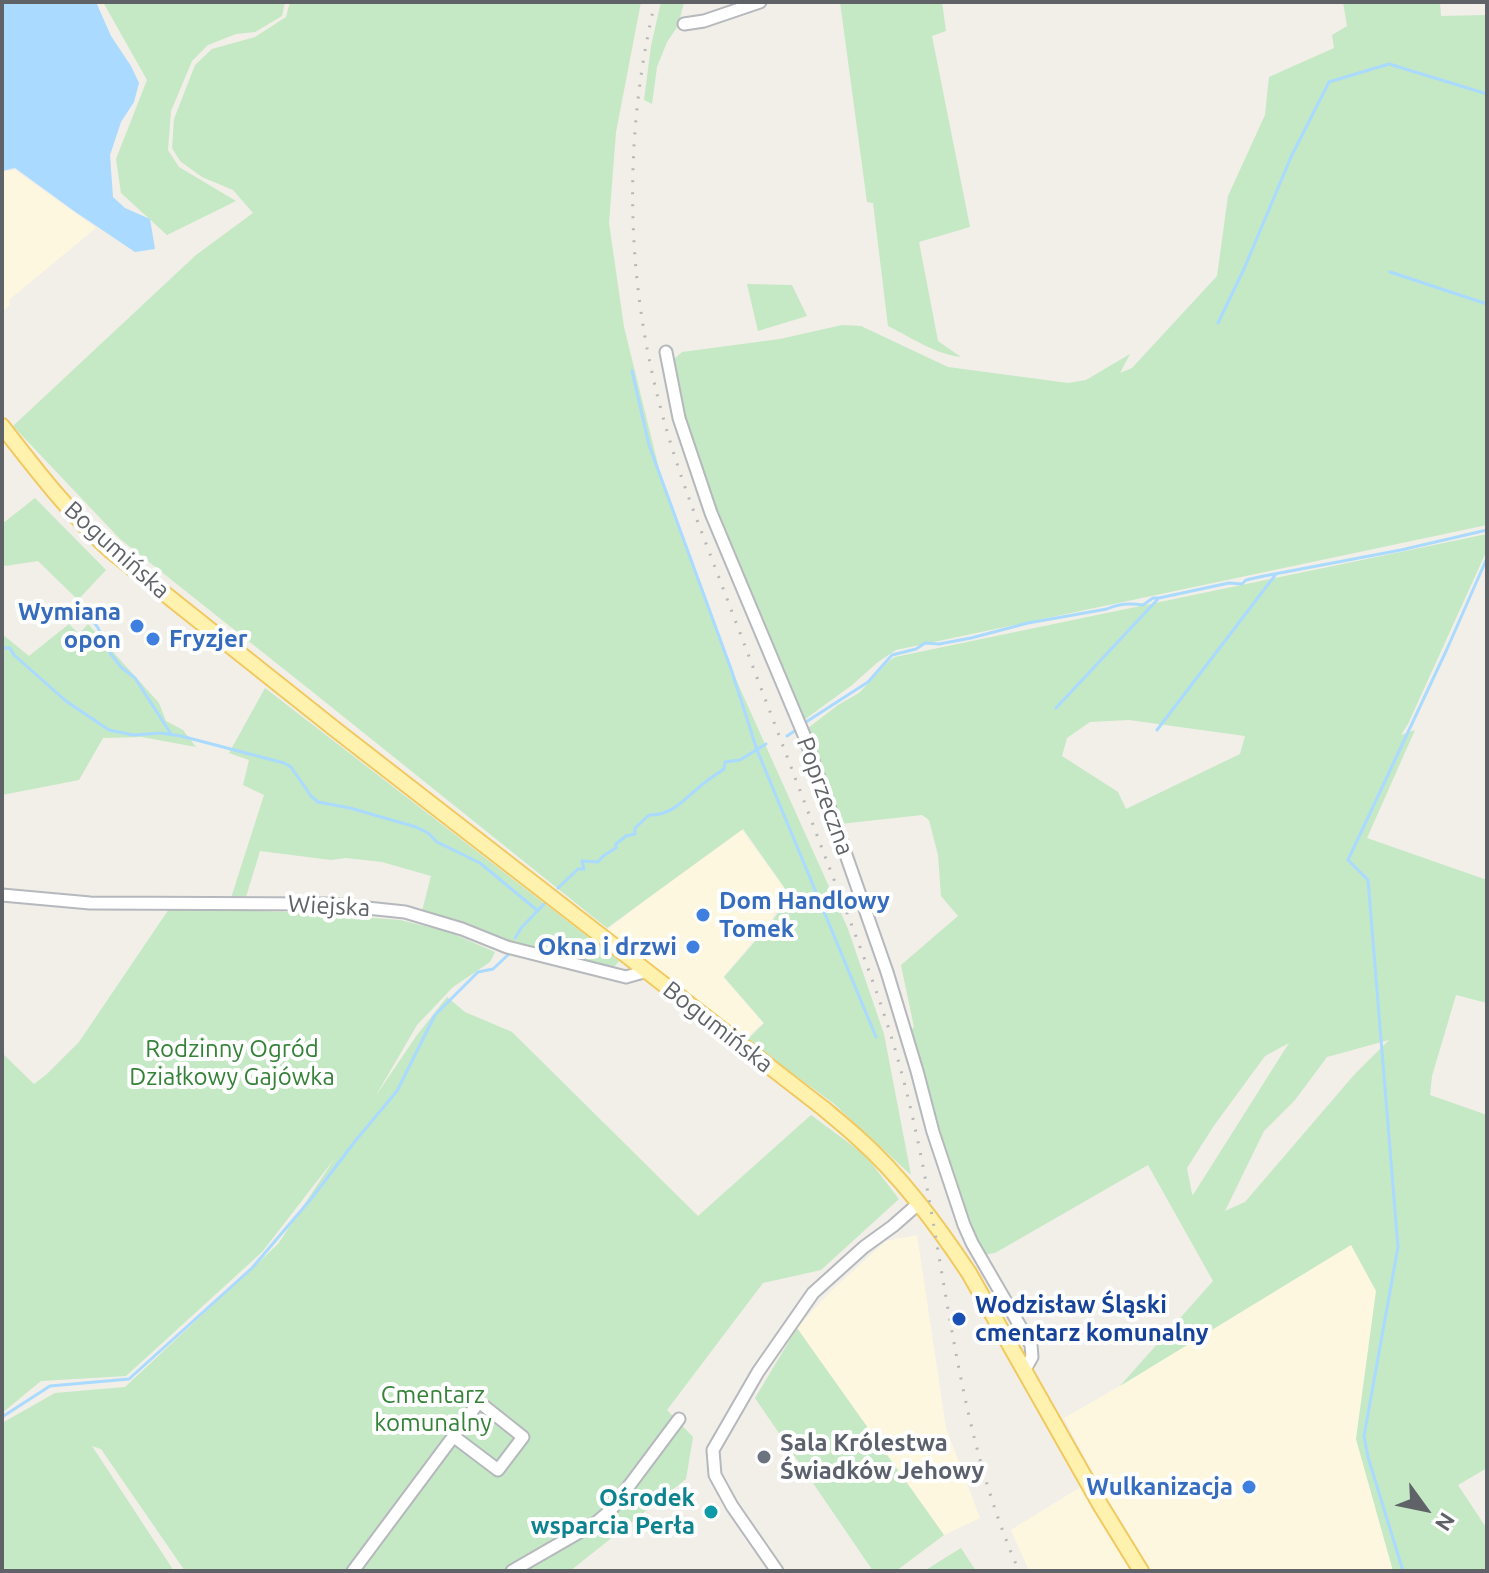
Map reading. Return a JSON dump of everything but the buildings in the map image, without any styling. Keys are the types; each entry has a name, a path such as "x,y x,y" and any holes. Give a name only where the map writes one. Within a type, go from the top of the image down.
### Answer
{"main road":[{"name":"Bogumińska","path":"2,426 65,504 111,551 858,1137 918,1204 969,1273 1141,1571"}],"street":[{"path":"684,24 704,21 760,2"},
{"name":"Poprzeczna","path":"666,352 679,418 711,513 804,735 887,972 933,1132 964,1225 1031,1345 1032,1357 1024,1371"},
{"name":"Wiejska","path":"2,895 90,903 329,904 368,907 405,912 462,929 507,947 626,977 647,971"},
{"path":"777,1571 732,1506 715,1475 713,1450 758,1372 813,1293 918,1204"},
{"path":"353,1571 453,1436 479,1402 523,1437 498,1470 453,1436"},
{"path":"512,1571 597,1522 611,1510 679,1419"}],"shaded area":[{"path":"15,170 96,228 9,300 10,305 2,313 2,172"},
{"path":"742,830 788,894 771,920 723,977 763,1023 744,1040 607,930"},
{"path":"917,1235 946,1428 980,1518 944,1535 797,1328 829,1293 886,1241"},
{"path":"1351,1244 1376,1291 1356,1439 1393,1571 1029,1571 1011,1530 1095,1478 1064,1418"}],"green space":[{"path":"103,2 285,2 282,16 255,32 236,34 208,45 192,61 171,111 168,150 179,167 236,201 167,235 121,193 116,159 147,80"},
{"path":"290,2 641,2 616,132 609,223 624,327 663,485 738,684 848,929 884,1034 911,1175 833,1103 747,1040 764,1023 724,977 772,922 789,894 743,829 607,928 120,539 13,426 196,255 253,213 233,190 202,177 180,161 172,148 174,119 195,65 212,49 255,37 286,17"},
{"path":"661,2 684,2 678,26 667,42 657,67 652,104 644,100"},
{"path":"840,2 942,2 946,31 932,36 970,227 919,242 938,341 961,357 933,349 888,326 873,203 867,202"},
{"path":"1343,2 1440,2 1441,16 1487,15 1487,525 896,650 804,720 725,534 688,432 672,361 682,352 780,339 842,325 861,326 948,367 1068,383 1086,380 1130,354 1120,373 1132,368 1217,276 1228,196 1265,115 1269,77 1334,48 1332,35 1347,26"},
{"path":"747,284 792,285 807,316 758,331"},
{"path":"35,498 106,570 78,600 38,561 5,566 2,561 2,524"},
{"path":"1487,534 1487,550 1401,735 1415,730 1367,838 1487,880 1487,1003 1456,995 1432,1076 1430,1095 1487,1115 1487,1468 1458,1485 1487,1529 1487,1571 1393,1571 1356,1439 1376,1291 1351,1245 1120,1386 1213,1281 1148,1165 995,1253 982,1255 941,1139 910,1031 914,1027 901,965 958,916 941,896 938,855 929,820 922,815 840,824 808,728 859,693 895,657","holes":["1129,720 1245,736 1240,754 1126,809 1118,792 1062,756 1067,738 1090,722","1389,1040 1354,1075 1245,1202 1225,1211 1264,1131 1295,1100 1327,1057","1289,1043 1193,1195 1187,1168 1265,1056"]},
{"path":"69,624 79,634 88,624 159,703 166,721 183,730 196,747 142,737 103,738 79,780 2,795 2,634 29,656"},
{"path":"265,688 619,961 614,967 594,965 509,944 471,927 422,911 431,876 382,862 346,858 331,860 260,851 245,900 231,898 264,795 243,785 249,760 229,753"},
{"path":"169,909 296,912 400,920 449,932 495,952 490,962 453,987 417,1025 375,1097 447,997 465,1012 512,1032 698,1216 811,1115 865,1155 899,1199 821,1270 763,1283 667,1410 693,1437 686,1479 570,1571 185,1571 101,1449 92,1446 174,1571 2,1571 2,1423 55,1393 125,1387 278,1244 335,1158 262,1252 126,1376 41,1381 2,1413 2,1053 34,1084 47,1074 79,1042"},
{"path":"797,1328 944,1535 896,1571 873,1571 755,1398"},
{"path":"961,1548 976,1571 924,1571"}],"water":[{"path":"2,2 96,2 111,36 139,83 134,102 121,122 110,155 113,197 125,208 150,219 155,249 135,252 15,168 2,171"}],"waterway":[{"path":"1218,323 1291,157 1329,82 1389,64 1487,94"},
{"path":"1390,272 1487,304"},
{"path":"632,371 649,445 731,669 757,750 876,1037"},
{"path":"806,722 868,682 892,655 916,649 925,643 939,644 971,638 1120,605 1143,605 1153,598 1229,583 1242,584 1264,576 1487,530"},
{"path":"1403,1571 1364,1436 1398,1247 1368,880 1348,860 1487,558"},
{"path":"1157,730 1276,574"},
{"path":"1056,708 1157,600"},
{"path":"82,605 110,653 135,678 171,734"},
{"path":"2,648 10,648 66,701 109,730 133,735 161,733 181,736 284,763 291,767 318,802 416,827 437,842 480,863 538,911"},
{"path":"787,736 796,730"},
{"path":"558,888 578,869 584,869 582,861 598,862 626,836 635,834 635,828 649,815 672,809 724,769 725,762 740,760 766,744"},
{"path":"515,938 544,904"},
{"path":"2,1417 50,1386 129,1379 252,1268 397,1091 435,1015 478,972 493,969 509,954"}],"railway":[{"path":"655,2 638,98 633,196 639,293 656,390 688,497 892,1039 915,1130 962,1385 977,1448 995,1510 1019,1571"}],"place":[{"name":"Wymiana opon","path":"137,626"},
{"name":"Fryzjer","path":"153,639"},
{"name":"Dom Handlowy Tomek","path":"703,915"},
{"name":"Okna i drzwi","path":"693,947"},
{"name":"Wodzisław Śląski cmentarz komunalny","path":"959,1319"},
{"name":"Sala Królestwa Świadków Jehowy","path":"764,1457"},
{"name":"Wulkanizacja","path":"1249,1487"},
{"name":"Ośrodek wsparcia Perła","path":"711,1512"}],"park label":[{"name":"Rodzinny Ogród Działkowy Gajówka","path":"232,1063"},
{"name":"Cmentarz komunalny","path":"433,1409"}]}
